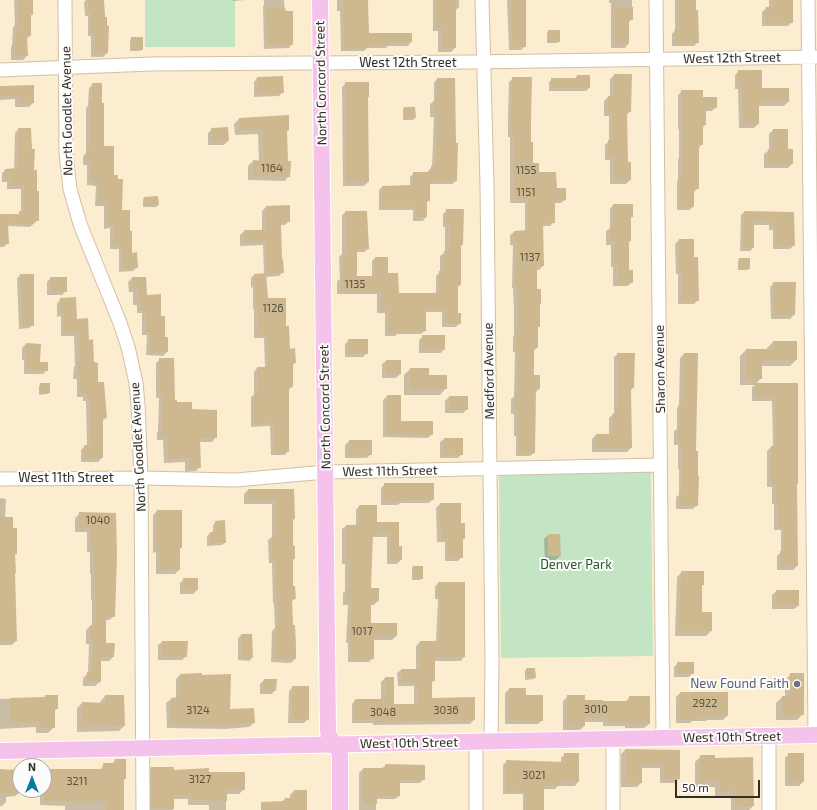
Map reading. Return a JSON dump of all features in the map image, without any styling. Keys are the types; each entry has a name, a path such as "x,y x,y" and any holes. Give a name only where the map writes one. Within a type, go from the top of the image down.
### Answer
{"main road":[{"name":"North Concord Street","path":"320,0 328,731 330,740 338,749 340,755 340,810"},
{"name":"West 10th Street","path":"0,751 816,735"}],"street":[{"name":"North Goodlet Avenue","path":"65,0 66,153 70,189 80,224 120,322 130,358 138,404 143,810"},
{"name":"Medford Avenue","path":"476,810 492,662 487,185 482,0"},
{"name":"Sharon Avenue","path":"656,0 663,738"},
{"path":"808,0 813,57 816,735"},
{"name":"West 12th Street","path":"0,70 66,69 152,64 483,62 813,57"},
{"name":"West 11th Street","path":"0,479 140,478 236,480 326,472 660,465"},
{"path":"769,736 769,810"},
{"path":"613,739 613,810"}],"green space":[{"path":"145,0 235,0 235,47 145,47"},
{"name":"Denver Park","path":"651,472 653,656 501,658 499,474"}],"building":[{"path":"33,0 31,36 27,36 28,56 15,56 14,42 16,42 17,22 19,22 18,1"},
{"path":"88,0 104,0 105,17 107,17 107,26 109,25 108,53 94,53 95,33 91,33 91,12 88,12"},
{"path":"343,0 368,0 369,33 412,33 412,42 391,42 391,45 369,45 369,48 344,48"},
{"path":"436,0 456,0 456,48 442,48 442,28 436,28"},
{"path":"511,0 526,0 526,47 512,47"},
{"path":"679,0 696,0 696,10 698,10 699,43 675,43 675,29 679,29"},
{"path":"772,0 793,0 793,23 766,23 766,7 772,7"},
{"path":"614,7 633,7 633,20 629,20 629,44 615,44"},
{"path":"266,8 285,8 286,11 293,11 293,45 268,45"},
{"path":"548,30 560,30 560,42 548,42"},
{"path":"131,37 143,37 143,50 131,50"},
{"path":"738,70 762,70 762,88 789,88 789,102 759,102 759,124 743,124 741,85 738,85"},
{"path":"614,74 632,74 631,112 627,112 628,162 631,162 631,180 614,180 614,156 608,156 608,140 613,140 612,112 608,112 608,96 614,96"},
{"path":"577,75 590,75 590,88 551,88 551,78 577,78"},
{"path":"283,76 284,93 257,93 257,77"},
{"path":"512,77 532,77 531,142 533,142 533,163 539,163 539,172 556,172 557,188 566,188 566,200 555,200 555,223 543,223 544,266 537,266 537,289 541,289 541,304 540,327 538,327 538,348 534,348 534,375 540,375 540,389 536,389 535,453 519,453 517,410 515,410 515,394 517,394 518,348 516,348 516,332 518,332 518,304 517,285 515,285 516,242 514,242 514,231 528,230 528,199 513,199 514,134 512,134 511,112"},
{"path":"437,78 455,78 456,143 458,143 457,181 430,181 430,201 427,201 427,217 416,217 416,207 382,207 382,186 413,185 413,172 431,172 431,166 436,166 437,113 434,113 434,100 437,100"},
{"path":"345,82 369,82 369,182 346,182"},
{"path":"92,83 102,83 102,103 104,103 104,146 114,146 114,175 118,175 118,179 123,179 122,210 130,210 132,253 137,252 138,268 123,268 122,246 113,246 114,225 108,225 107,203 99,203 99,182 91,182 91,161 86,161 86,151 89,151 89,103 92,103"},
{"path":"34,85 34,103 19,103 19,96 0,96 0,86"},
{"path":"681,90 703,90 703,97 717,97 717,108 706,108 706,125 703,125 703,145 699,145 699,189 694,189 694,207 680,207 681,154 683,154"},
{"path":"404,107 415,107 416,118 404,118"},
{"path":"289,115 289,130 287,131 288,161 291,161 290,177 253,176 253,160 264,161 262,130 239,130 239,118"},
{"path":"228,127 229,141 212,142 211,128"},
{"path":"18,128 31,128 32,149 35,149 34,170 37,170 37,191 39,191 39,221 34,221 34,224 8,223 9,244 0,244 0,214 19,214 19,211 24,212 24,186 11,186 10,178 5,179 5,169 18,168"},
{"path":"773,129 788,129 788,149 793,149 793,164 768,164 768,149 773,149"},
{"path":"158,196 159,205 144,206 144,197"},
{"path":"613,204 633,204 633,217 631,217 631,241 629,241 629,270 633,270 633,283 617,283 617,264 614,264 614,241 610,241 610,226 613,226"},
{"path":"290,205 290,222 281,222 284,273 267,273 266,242 244,242 244,230 266,230 266,206"},
{"path":"446,209 464,209 463,245 461,245 461,285 458,285 458,313 461,313 461,324 445,324 445,309 426,309 426,331 400,331 400,333 388,333 388,310 381,310 381,291 341,291 341,276 343,276 343,253 346,253 345,211 367,211 369,249 357,249 357,276 375,276 375,257 388,257 388,273 398,273 399,293 439,293 439,271 444,271 444,251 449,251 449,224 446,224"},
{"path":"744,211 794,212 795,246 776,246 776,226 772,226 772,222 754,222 754,248 743,248"},
{"path":"679,239 694,239 694,257 698,257 699,301 681,301"},
{"path":"739,258 750,258 750,269 739,269"},
{"path":"266,273 268,298 286,298 286,326 289,326 290,349 295,348 296,363 293,363 293,387 289,387 289,452 274,452 273,423 254,424 254,393 257,393 257,367 268,367 267,335 257,335 256,284 254,285 254,274"},
{"path":"20,274 34,274 34,326 22,326"},
{"path":"50,277 67,277 67,292 51,292"},
{"path":"132,277 146,277 147,295 161,294 161,316 165,316 165,337 168,337 168,352 150,352 150,332 146,332 145,310 140,310 140,301 137,301 137,288 132,288"},
{"path":"773,282 796,282 795,315 774,315"},
{"path":"76,297 77,319 88,318 89,340 93,339 94,362 98,363 98,382 104,382 107,418 103,418 103,458 84,459 84,445 90,445 89,398 87,398 87,394 81,394 80,376 77,376 77,362 79,362 78,332 64,333 64,313 61,313 60,298"},
{"path":"422,335 445,335 445,350 422,350"},
{"path":"348,339 368,339 368,354 348,354"},
{"path":"773,341 797,341 797,360 762,360 762,379 745,379 746,349 773,349"},
{"path":"26,343 41,344 40,362 48,362 48,371 27,370 27,356 25,356"},
{"path":"617,353 635,353 634,388 631,388 632,448 596,448 596,434 612,434 613,413 617,413"},
{"path":"684,353 698,353 696,451 698,451 699,476 698,506 680,506 680,492 682,492 682,466 681,442 678,442 678,426 680,426 680,403 683,403"},
{"path":"159,358 174,358 175,400 177,400 177,402 192,402 192,409 217,410 217,438 200,438 201,468 189,468 189,458 168,459 167,436 161,436 163,394 160,394"},
{"path":"386,360 401,360 401,374 386,374"},
{"path":"410,368 429,368 429,375 447,375 447,389 410,389"},
{"path":"40,383 50,383 50,393 41,394"},
{"path":"755,383 798,383 798,566 781,566 780,551 784,551 784,527 778,527 778,501 776,501 776,484 771,484 771,446 776,446 776,398 755,398"},
{"path":"387,395 401,395 401,421 433,421 433,435 387,434"},
{"path":"449,396 468,396 468,410 449,410"},
{"path":"444,438 463,438 463,455 444,455"},
{"path":"349,440 372,440 372,455 349,455"},
{"path":"384,483 434,483 434,500 384,501"},
{"path":"248,489 294,489 295,519 293,519 293,546 295,546 295,559 293,559 293,586 295,586 296,599 292,599 293,625 295,625 296,659 275,659 276,626 278,626 278,600 276,600 276,559 272,560 272,535 276,535 276,500 248,500"},
{"path":"440,503 461,503 461,523 465,523 463,558 448,558 448,539 441,539"},
{"path":"359,505 377,505 377,522 399,522 399,546 402,546 402,560 390,560 390,534 373,534 371,588 379,588 379,601 371,601 371,623 397,623 397,636 376,636 376,639 374,639 374,659 351,659 351,639 349,639 351,601 347,601 347,588 349,588 349,560 345,560 346,525 359,525"},
{"path":"157,510 182,510 182,548 180,548 180,570 160,570 159,549 156,549"},
{"path":"79,512 116,513 117,556 115,617 106,616 106,643 115,643 114,657 101,657 101,682 87,682 87,672 92,672 93,640 90,640 90,625 96,625 94,548 91,548 91,528 79,528"},
{"path":"0,517 13,517 13,528 17,528 15,573 17,641 0,641"},
{"path":"225,520 226,543 210,543 210,532 216,532 215,521"},
{"path":"548,534 560,534 561,556 548,556"},
{"path":"413,566 423,566 423,579 413,579"},
{"path":"681,571 704,571 704,585 702,585 702,612 712,612 712,631 679,631"},
{"path":"183,578 198,578 198,590 184,591"},
{"path":"438,582 465,582 465,657 435,657 435,681 432,681 432,698 475,697 475,720 376,722 376,720 355,720 355,699 385,699 385,677 394,677 394,704 417,704 417,682 401,682 401,669 420,669 420,641 439,641 441,596 438,596"},
{"path":"776,590 799,590 799,606 776,606"},
{"path":"241,634 252,634 253,658 241,658"},
{"path":"162,641 188,641 187,657 162,656"},
{"path":"677,662 694,662 694,674 677,674"},
{"path":"526,668 535,668 536,678 527,678"},
{"path":"202,673 202,675 231,674 230,709 254,708 255,723 230,725 171,723 171,698 180,697 180,674"},
{"name":"New Found Faith","path":"790,673 804,673 804,715 782,715 782,696 790,696"},
{"path":"264,679 277,679 276,691 264,691"},
{"path":"292,686 309,686 309,720 292,719"},
{"path":"509,688 526,688 526,695 543,695 543,721 509,720"},
{"path":"680,692 728,692 728,716 711,716 711,718 680,720"},
{"path":"45,695 58,695 58,709 55,709 55,728 41,728 41,722 11,723 10,698 45,697"},
{"path":"105,695 124,695 125,726 81,727 82,702 105,703"},
{"path":"567,695 585,695 585,700 603,701 629,701 629,696 650,696 650,724 608,722 608,718 585,718 585,726 567,726"},
{"path":"625,749 680,750 680,779 664,779 664,764 642,764 642,783 625,783"},
{"path":"564,753 579,753 579,782 560,782 560,786 544,786 544,810 526,810 526,791 506,791 506,760 564,762"},
{"path":"788,753 804,753 804,782 788,782"},
{"path":"700,755 715,755 715,758 753,757 754,806 736,807 736,791 720,792 720,782 700,782"},
{"path":"115,759 126,759 126,779 124,779 124,810 106,810 105,802 44,801 44,798 52,798 52,769 104,769 103,763 115,763"},
{"path":"385,764 425,765 425,780 400,780 400,796 377,796 377,804 363,804 363,768 385,768"},
{"path":"151,767 174,767 174,770 209,768 209,772 245,772 245,790 227,789 227,801 192,800 192,795 174,795 174,809 151,809"},
{"path":"12,769 12,793 0,793 0,770"},
{"path":"294,790 307,790 307,810 261,810 261,802 285,801 285,798 294,798"}],"place":[{"name":"New Found Faith","path":"797,684"}]}
